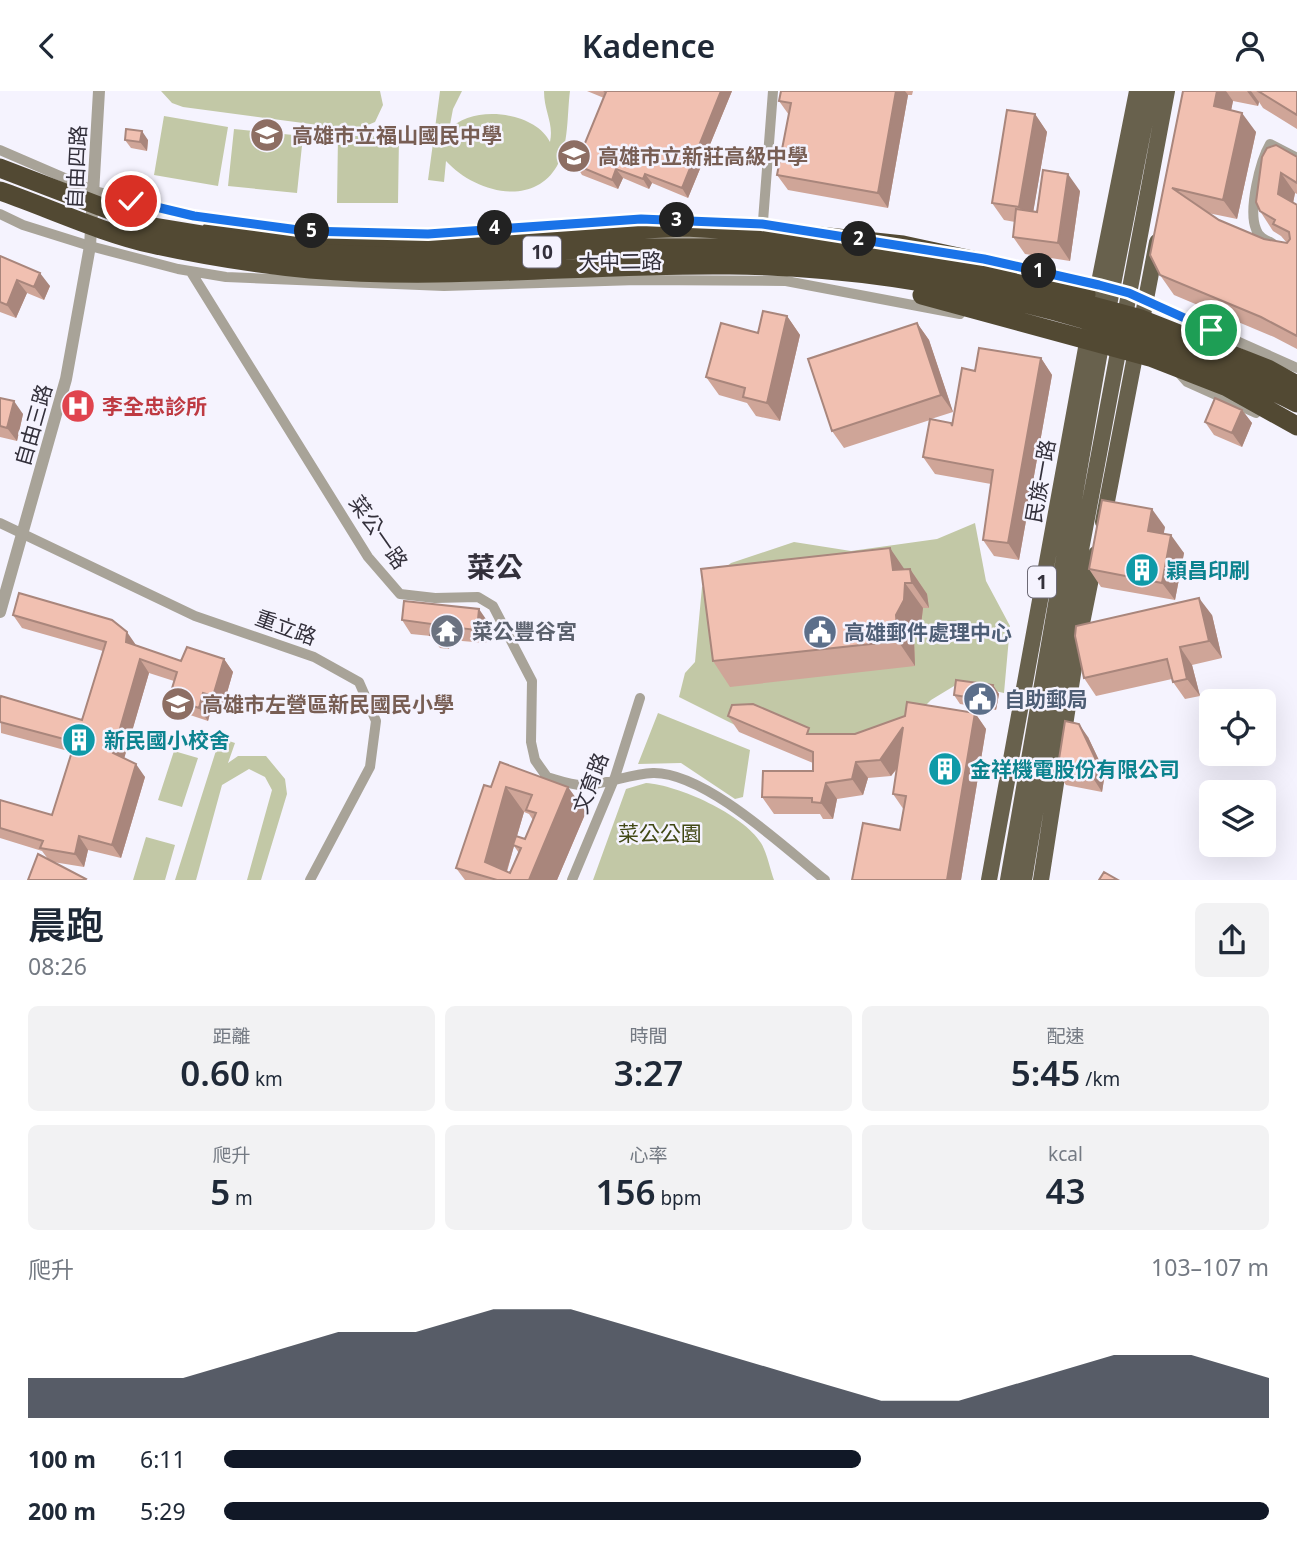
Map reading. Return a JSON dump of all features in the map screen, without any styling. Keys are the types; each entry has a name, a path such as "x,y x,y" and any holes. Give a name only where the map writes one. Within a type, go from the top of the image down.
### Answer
{"highway":[{"name":"10","path":"0,168 154,227 310,253 409,256 609,248 737,248 842,255 1144,309 1297,385"},
{"name":"10","path":"0,191 149,243 306,269 394,274 734,265 858,275 955,288 1073,316 1188,353 1297,403"},
{"path":"0,200 131,248 216,265 306,269"},
{"path":"178,226 343,240 434,239 686,227 800,234 903,245 1046,276 1144,309"},
{"path":"858,275 902,290 1150,357 1227,387 1297,426"},
{"path":"1178,374 1297,419"}],"main road":[{"name":"民族一路","path":"1114,289 1137,91"},
{"name":"民族一路","path":"989,880 1114,289 1151,91"},
{"name":"民族一路","path":"1114,289 1167,91"},
{"path":"1178,125 1184,91"},
{"name":"1","path":"1041,880 1077,649 1159,227"},
{"name":"民族一路","path":"1008,880 1101,352"},
{"name":"民族一路","path":"1024,880 1057,683 1101,352"}],"street":[{"name":"自由四路","path":"90,246 99,91"},
{"path":"758,280 773,91"},
{"path":"1285,250 1256,232 1254,210 1260,170 1270,144 1297,158"},
{"name":"大中二路","path":"0,150 95,191 137,215 178,226 257,239 335,244 831,236"},
{"name":"大中二路","path":"95,191 194,216 306,231 428,234 641,219 762,224 984,259 1114,289 1144,309 1211,330 1297,368"},
{"name":"大中二路","path":"0,214 23,225 90,246 191,272 327,283 444,286 637,280 786,281 952,313 1178,374"},
{"name":"自由三路","path":"0,612 66,379 90,246"},
{"name":"菜公一路","path":"191,272 368,557 400,594 435,598 478,597 493,606 532,681 531,742 535,760 547,777 584,785 615,777 654,773 677,775 745,816 825,880"},
{"path":"1211,330 1192,329 1174,333 1166,354 1178,374 1187,382 1261,415 1297,436"},
{"path":"1178,374 1198,369 1263,394 1297,411"},
{"name":"重立路","path":"0,523 195,616 314,657 359,682 376,721 370,767 310,880"},
{"name":"文育路","path":"572,880 615,777 640,698"}],"green space":[{"path":"161,91 380,91 383,105 375,122 356,130 183,107 172,103"},
{"path":"440,91 462,91 453,109 449,130 472,117 502,115 531,123 550,142 551,129 544,91 570,91 566,139 557,166 546,179 533,188 518,191 486,187 457,172 446,161 444,182 428,180"},
{"path":"164,116 228,127 218,186 154,175"},
{"path":"234,129 303,136 297,193 228,186"},
{"path":"338,136 399,136 398,203 337,203"},
{"path":"975,523 986,581 1010,626 1004,693 959,683 931,700 903,728 871,742 737,726 679,697 685,673 695,662 702,587 731,563 794,542 851,551 937,539"},
{"path":"658,713 750,750 743,797 735,799 681,763 638,764"},
{"path":"220,738 235,743 228,763 238,756 266,756 285,779 287,794 261,880 247,880 272,790 265,777 249,769 222,785 196,880 175,880"},
{"path":"174,751 198,758 182,807 158,800"},
{"name":"菜公公園","path":"646,783 692,795 740,822 761,843 774,880 593,880 626,789"},
{"path":"146,837 175,845 165,880 133,880"}],"building":[{"path":"604,91 721,91 682,188 645,174 643,179 616,169 612,180 576,165 606,92"},
{"path":"781,91 896,91 878,193 777,175 791,103 779,101"},
{"path":"1183,91 1217,91 1214,106 1242,113 1223,200 1172,188 1219,220 1264,239 1287,243 1290,239 1289,232 1273,224 1275,220 1260,211 1256,202 1262,157 1267,148 1276,145 1297,157 1297,183 1281,173 1278,194 1297,205 1297,336 1261,317 1160,275 1150,255"},
{"path":"1258,91 1297,91 1297,115"},
{"path":"1007,110 1035,114 1019,207 992,203"},
{"path":"126,129 142,131 140,142 125,140"},
{"path":"1043,170 1068,174 1058,243 1013,237 1016,209 1037,212"},
{"path":"0,256 40,273 34,287 17,280 7,305 0,302"},
{"path":"763,311 787,316 767,403 743,397 745,388 706,377 721,323 758,333"},
{"path":"917,323 941,395 832,431 808,359"},
{"path":"979,348 1041,358 1008,543 983,540 993,470 923,457 930,419 951,423 952,426 962,368 975,371"},
{"path":"0,398 14,401 7,428 0,426"},
{"path":"1215,398 1242,410 1232,433 1205,422"},
{"name":"穎昌印刷","path":"1102,500 1152,509 1148,531 1171,535 1162,583 1089,569"},
{"name":"高雄郵件處理中心","path":"890,548 893,570 910,569 912,583 905,583 904,600 896,615 898,641 713,661 701,569"},
{"name":"新民國小校舍","path":"19,593 112,620 127,632 126,642 181,661 187,647 224,659 213,696 203,693 199,708 169,698 177,672 140,659 113,753 136,764 112,845 79,836 75,854 40,848 43,841 0,828 0,800 52,815 75,742 0,722 1,696 82,720 106,642 13,615"},
{"path":"1199,598 1209,641 1180,647 1187,679 1173,682 1167,659 1084,678 1075,636 1076,626"},
{"path":"404,601 479,609 477,630 441,626 440,636 430,635 432,624 402,620"},
{"path":"956,680 993,685 990,701 954,695"},
{"path":"907,702 975,713 947,880 852,880 863,823 900,830 906,796 893,794 903,727 880,760 856,762 852,779 826,783 821,803 812,802 812,798 762,797 763,771 813,771 813,752 728,716 732,705 753,704 809,728 807,734 855,734 905,716"},
{"path":"1065,721 1079,724 1096,760 1093,778 1057,772"},
{"path":"500,762 568,787 529,880 497,880 456,868 484,785 491,787","holes":["506,787 532,795 526,810 536,813 525,839 516,836 513,845 521,848 510,873 485,862"]},
{"path":"38,854 86,879 28,880"},
{"path":"1104,872 1118,880 1099,880"}],"place":[{"name":"高雄市立福山國民中學","path":"267,135"},
{"name":"高雄市立新莊高級中學","path":"574,156"},
{"name":"李全忠診所","path":"78,406"},
{"name":"穎昌印刷","path":"1142,570"},
{"name":"菜公豐谷宮","path":"447,631"},
{"name":"高雄郵件處理中心","path":"820,632"},
{"name":"自助郵局","path":"980,699"},
{"name":"高雄市左營區新民國民小學","path":"178,704"},
{"name":"新民國小校舍","path":"79,740"},
{"name":"金祥機電股份有限公司","path":"945,769"}],"district":[{"name":"菜公","path":"495,566"}],"route":[{"path":"131,201 194,216 306,231 428,234 561,222 641,219 762,224 984,259 1099,285 1129,293 1211,330"}]}
